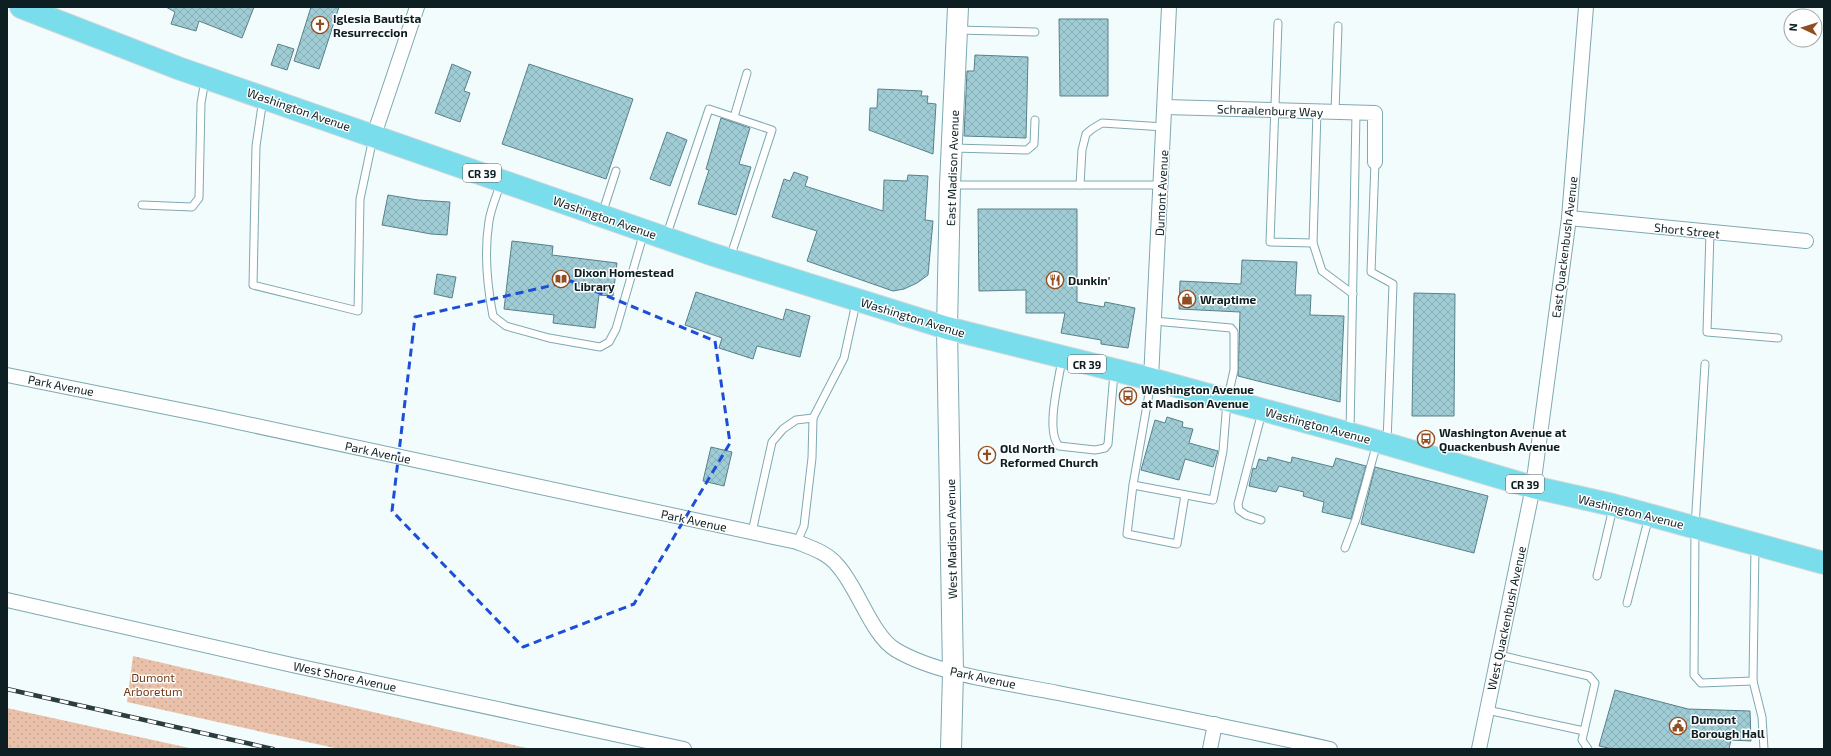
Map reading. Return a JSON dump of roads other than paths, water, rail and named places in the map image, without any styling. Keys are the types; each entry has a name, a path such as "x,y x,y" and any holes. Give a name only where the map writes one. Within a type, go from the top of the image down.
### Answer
{"main road":[{"name":"Washington Avenue","path":"21,7 118,46 644,231 729,260 947,328 1151,379 1382,443 1533,487 1613,505 1824,563"},
{"name":"East Madison Avenue","path":"947,328 950,185 958,7"},
{"name":"West Madison Avenue","path":"947,328 953,672 951,749"}],"street":[{"path":"374,135 417,7"},
{"name":"Dumont Avenue","path":"1151,379 1170,7"},
{"name":"East Quackenbush Avenue","path":"1533,487 1569,218 1586,7"},
{"name":"Schraalenburg Way","path":"1165,107 1375,113 1375,162"},
{"name":"Short Street","path":"1569,218 1806,241"},
{"name":"Park Avenue","path":"7,375 210,416 797,542 821,552 838,565 856,591 879,634 894,649 953,672 1215,724 1330,749"},
{"name":"West Quackenbush Avenue","path":"1478,749 1533,487"},
{"name":"West Shore Avenue","path":"7,600 292,665 684,749"},
{"path":"1210,749 1215,724"}],"lane":[{"path":"1278,23 1276,111 1270,242 1313,243"},
{"path":"1335,112 1338,26"},
{"path":"958,30 1035,32"},
{"path":"734,118 746,73"},
{"path":"142,205 192,207 199,198 201,102 206,77"},
{"path":"264,97 256,146 253,285 358,311 360,199 374,135"},
{"path":"666,238 709,109 772,130 729,260"},
{"path":"1317,111 1313,243 1322,271 1353,294"},
{"path":"1350,434 1356,113"},
{"path":"952,148 1027,150 1034,144 1035,120"},
{"path":"1080,185 1082,150 1086,134 1092,129 1102,123 1164,127"},
{"path":"1345,548 1382,443 1393,284 1371,272 1375,162"},
{"path":"602,216 616,171"},
{"path":"502,180 489,219 486,248 489,296 493,316 506,326 549,338 600,348 609,342 616,329 644,231"},
{"path":"950,185 1161,185"},
{"path":"1710,232 1707,332 1778,338"},
{"path":"797,542 804,526 812,458 813,418 844,358 857,300"},
{"path":"1133,485 1213,500 1223,451 1227,400 1234,370 1235,338 1231,328 1154,321"},
{"path":"1062,357 1052,426 1054,441 1059,446 1095,450 1105,448 1108,444 1115,370"},
{"path":"1705,364 1695,527 1694,675 1701,683 1753,681"},
{"path":"1151,379 1133,485 1127,534 1177,544 1185,495"},
{"path":"1261,520 1246,515 1239,510 1238,504 1262,410"},
{"path":"752,532 772,442 783,429 796,420 813,418"},
{"path":"1596,576 1613,505"},
{"path":"1627,604 1649,515"},
{"path":"1755,544 1753,681 1762,717 1764,749"},
{"path":"1499,654 1589,676 1595,683 1582,740 1588,749"},
{"path":"1487,710 1584,731"}],"railway":[{"path":"7,689 273,749"}],"place":[{"name":"Iglesia Bautista Resurreccion","path":"320,25"},
{"name":"Dixon Homestead Library","path":"561,279"},
{"name":"Dunkin'","path":"1055,280"},
{"name":"Wraptime","path":"1187,299"},
{"name":"Washington Avenue at Madison Avenue","path":"1128,396"},
{"name":"Washington Avenue at Quackenbush Avenue","path":"1426,439"},
{"name":"Old North Reformed Church","path":"987,455"},
{"name":"Dumont Borough Hall","path":"1678,726"}],"park label":[{"name":"Dumont Arboretum","path":"153,684"}]}
